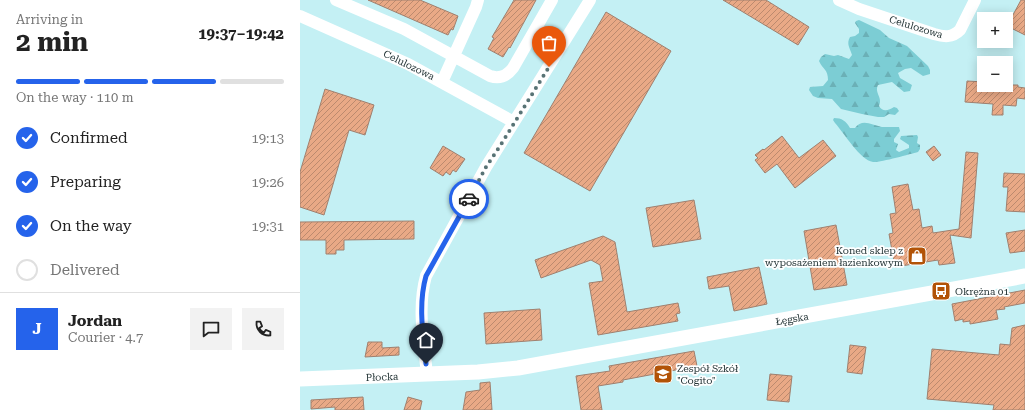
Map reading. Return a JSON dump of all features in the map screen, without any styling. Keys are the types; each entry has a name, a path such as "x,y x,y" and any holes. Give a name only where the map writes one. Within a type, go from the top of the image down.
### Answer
{"street":[{"path":"336,0 404,29 493,77 508,74 513,68 552,0"},
{"path":"442,82 478,0"},
{"path":"427,375 421,303 426,276 486,167 590,0"},
{"name":"Celulozowa","path":"839,0 866,11 946,37 956,34 960,30 975,0"},
{"name":"Celulozowa","path":"300,16 402,61 514,122"},
{"name":"Łęgska","path":"558,361 1025,276"},
{"name":"Płocka","path":"300,379 427,375 500,370 558,361"}],"green space":[{"path":"859,20 880,30 889,38 907,46 928,66 930,70 930,74 923,76 911,68 905,69 898,73 900,78 912,85 910,91 904,92 892,82 878,85 877,90 880,100 879,106 882,110 888,110 894,107 897,108 899,111 895,115 889,114 884,117 878,117 841,109 832,99 818,98 813,96 809,90 810,87 823,86 828,80 828,76 819,61 821,57 825,54 834,56 838,55 849,59 852,55 848,42 850,37 859,33 859,29 855,23"},
{"path":"834,118 844,120 850,128 855,128 861,123 882,127 899,127 900,131 894,139 894,142 898,144 896,150 899,152 909,148 909,145 900,139 901,136 917,135 917,143 920,145 920,149 918,152 888,160 873,162 868,160 852,146 833,120"}],"building":[{"path":"368,0 420,0 458,16 453,30 451,29 448,35"},
{"path":"514,0 536,0 510,48 509,47 503,57 488,49 494,38 492,37"},
{"path":"723,0 766,0 809,27 798,45"},
{"path":"1021,0 1025,0 1025,35 1013,29 1013,15"},
{"path":"606,12 671,51 590,191 524,153"},
{"path":"967,81 977,82 977,92 1013,92 1013,85 1018,85 1018,87 1025,88 1025,99 1017,98 1016,106 1003,105 1003,115 992,115 993,104 965,102"},
{"path":"325,89 374,105 365,135 349,130 324,215 300,207 300,172"},
{"path":"782,136 799,158 823,140 836,156 795,188 777,164 765,173 755,160 758,158 755,155"},
{"path":"443,146 465,159 456,172 453,170 450,175 446,172 443,176 430,168"},
{"path":"934,146 941,155 933,161 926,152"},
{"path":"966,152 978,153 971,238 950,235 955,263 939,265 938,260 895,267 889,234 893,233 890,214 896,213 892,187 908,184 913,210 919,209 922,228 932,226 933,233 959,229"},
{"path":"1004,173 1025,174 1025,212 1006,211 1008,187 1003,187"},
{"path":"694,200 701,239 653,247 646,208"},
{"path":"414,221 414,239 344,240 344,250 336,250 336,254 326,254 326,240 300,240 300,222"},
{"path":"836,225 847,285 814,290 804,231"},
{"path":"1025,230 1025,251 1010,253 1006,233"},
{"path":"603,236 615,242 627,312 678,303 680,313 676,314 678,321 598,335 589,283 603,281 600,265 591,260 541,278 535,260"},
{"path":"759,267 767,304 734,311 729,286 709,289 707,277"},
{"path":"1025,290 1025,303 996,310 998,319 970,324 970,321 963,322 963,319 955,321 952,304"},
{"path":"540,309 542,340 486,344 484,313"},
{"path":"1025,325 1025,410 993,410 994,405 927,399 932,349 999,355 1000,344 1010,345 1012,328"},
{"path":"368,342 382,342 382,348 399,347 399,355 365,357"},
{"path":"850,345 866,347 862,374 847,372"},
{"path":"694,351 697,366 598,386 602,410 581,410 576,376 610,371 609,366"},
{"path":"770,374 792,376 789,402 767,400"},
{"path":"490,382 492,410 463,410 466,392 480,390 480,383"},
{"path":"363,397 364,410 335,410 335,407 311,409 311,400"},
{"path":"408,397 422,401 420,410 404,410"}],"way so far":[{"path":"469,199 486,167 549,67"}],"place":[{"name":"Koned sklep z wyposażeniem łazienkowym","path":"917,256"},
{"name":"Okrężna 01","path":"941,291"},
{"name":"Zespół Szkół \"Cogito\"","path":"663,374"}],"route":[{"path":"426,364 421,303 423,287 426,276 469,199"}]}
